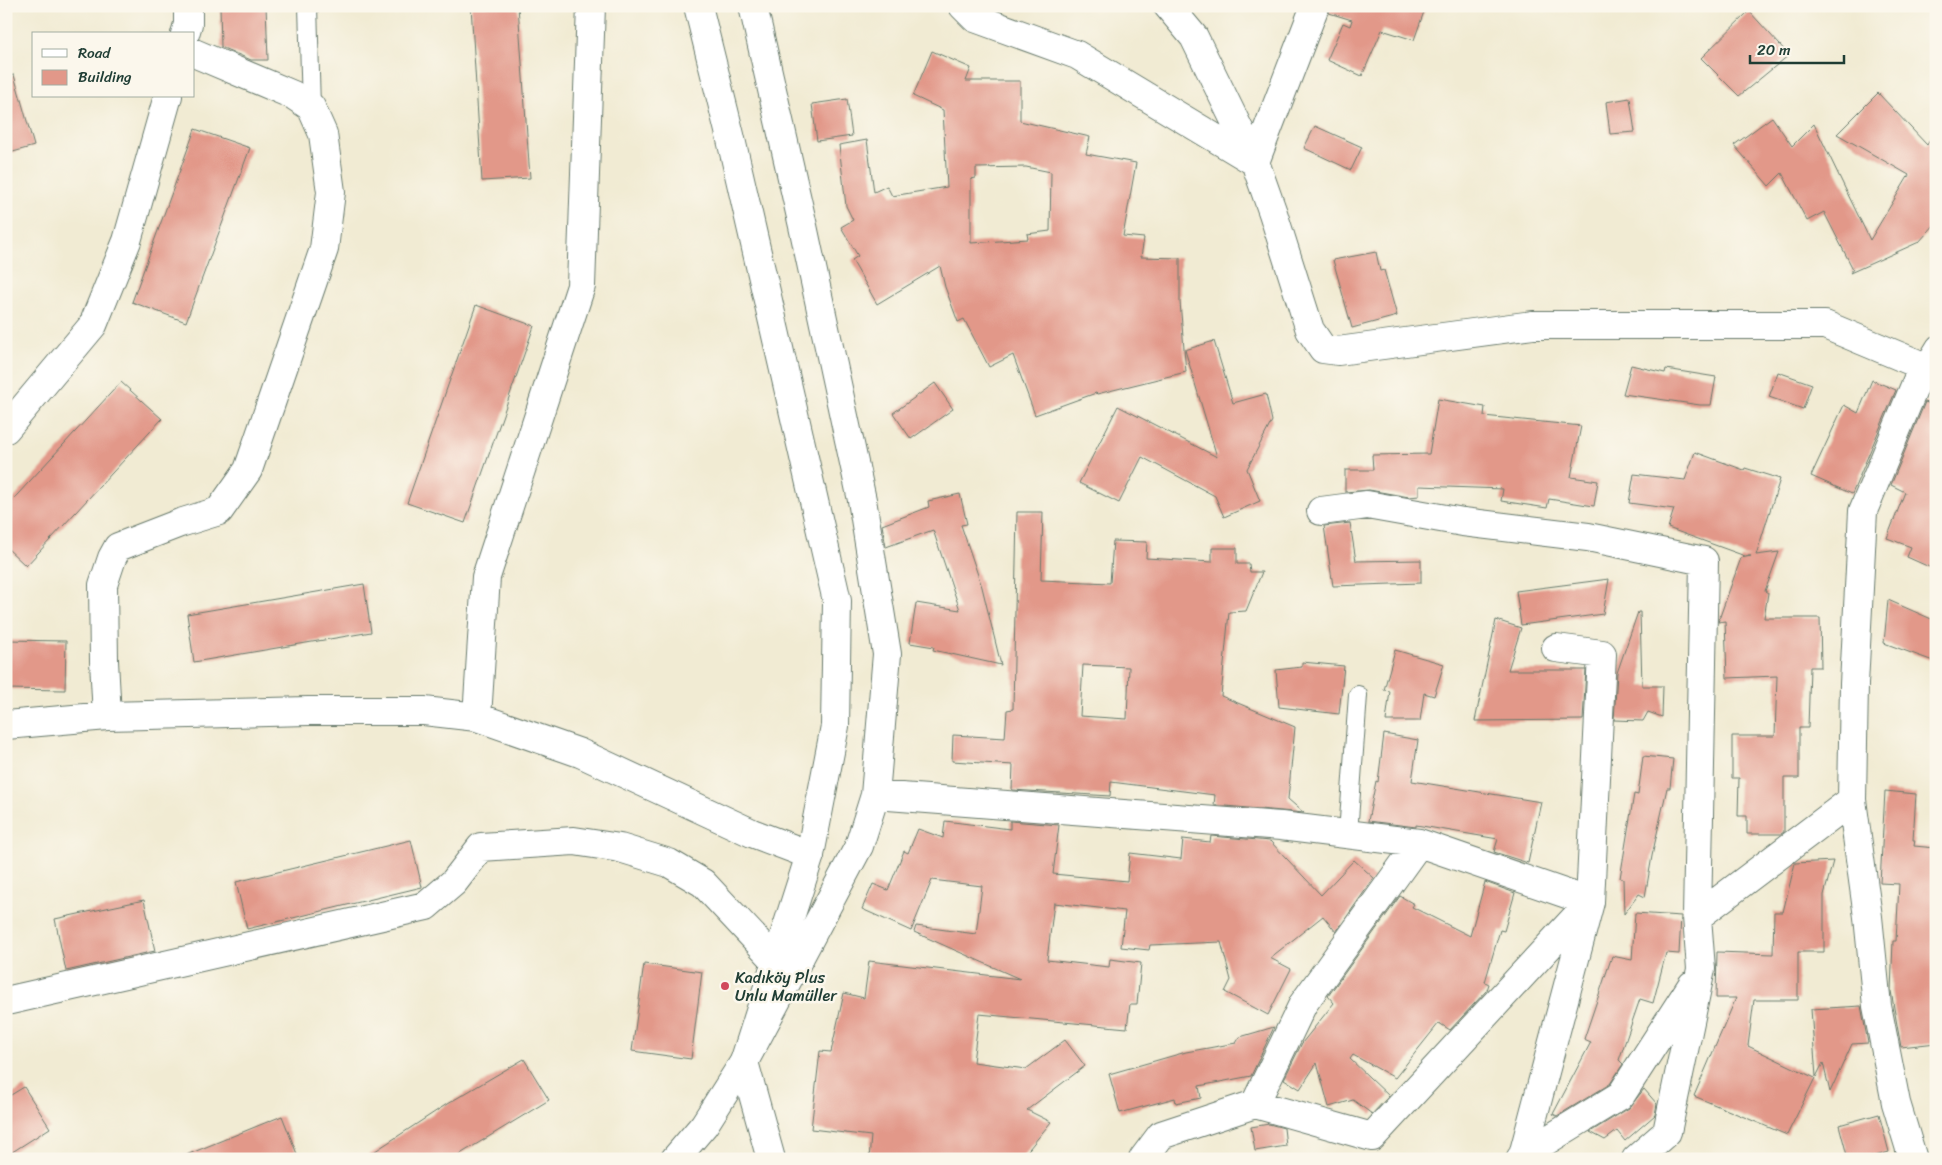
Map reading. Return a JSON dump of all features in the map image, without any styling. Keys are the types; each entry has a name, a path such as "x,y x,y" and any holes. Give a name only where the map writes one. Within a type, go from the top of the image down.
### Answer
{"street":[{"path":"186,32 188,24 188,6"},
{"path":"477,717 486,577 581,286 591,6"},
{"path":"698,6 730,135 837,601 835,726 810,855 744,1062 771,1159"},
{"path":"675,1159 704,1125 744,1062 859,846 875,795 886,654 862,500 803,226 752,6"},
{"path":"963,6 975,18 1077,55 1255,162"},
{"path":"1168,6 1194,37 1255,162 1310,330 1323,349 1338,351 1533,325 1825,325 1931,362 1863,511 1854,684 1852,800 1868,917 1877,1006 1896,1103 1914,1159"},
{"path":"1255,162 1315,6"},
{"path":"107,716 104,661 104,585 112,558 118,547 180,523 219,511 248,470 324,249 331,192 323,134 311,107 293,95 195,53"},
{"path":"6,429 94,325 127,242 167,98"},
{"path":"1321,511 1367,505 1463,522 1588,537 1704,561 1697,917 1701,969 1666,1132 1636,1159"},
{"path":"1522,1157 1590,902 1602,654 1556,648"},
{"path":"6,725 107,716 308,711 424,711 477,717 580,753 752,833 810,855"},
{"path":"875,795 1281,826 1419,843 1590,902"},
{"path":"1697,917 1852,800"},
{"path":"6,1001 426,906 454,882 481,847 574,841 620,848 669,863 704,883 776,961"},
{"path":"1255,1104 1303,1004 1419,843"},
{"path":"1142,1159 1162,1135 1255,1104 1372,1137 1590,902"},
{"path":"1522,1157 1621,1095 1701,969"}],"lane":[{"path":"308,6 311,107"},
{"path":"1348,834 1358,695"}],"building":[{"path":"220,6 266,6 268,60 251,60 221,47"},
{"path":"471,6 518,6 530,178 482,181"},
{"path":"1330,6 1426,6 1414,40 1382,30 1362,76 1327,60 1343,23 1350,26 1352,20 1329,13"},
{"path":"1749,11 1789,55 1739,96 1701,58"},
{"path":"932,51 971,68 966,81 1020,81 1020,121 1090,137 1086,154 1136,163 1123,236 1144,238 1141,257 1180,258 1180,302 1186,372 1096,393 1035,415 1013,355 989,367 964,319 958,322 945,287 940,266 877,304 852,260 858,256 841,227 853,220 846,206 839,145 867,140 874,192 887,186 892,196 947,187 943,110 913,96","holes":["1026,167 1051,172 1050,231 1027,234 1028,239 971,243 971,179 976,178 976,168"]},
{"path":"14,75 34,146 6,154 6,76"},
{"path":"1878,93 1927,145 1936,130 1936,223 1919,242 1850,273 1853,269 1824,212 1807,221 1782,173 1769,186 1734,145 1772,117 1792,146 1814,124 1870,240 1909,175 1837,134"},
{"path":"1630,98 1635,132 1610,134 1606,102"},
{"path":"847,99 852,136 817,141 812,104"},
{"path":"1315,126 1362,147 1351,170 1304,148"},
{"path":"195,129 250,148 186,322 132,302"},
{"path":"1376,252 1380,271 1384,270 1397,316 1352,328 1333,260"},
{"path":"476,305 534,326 465,523 407,503"},
{"path":"1214,341 1233,403 1266,394 1272,421 1247,469 1260,501 1224,517 1215,496 1142,457 1119,503 1079,483 1118,406 1217,457 1185,350"},
{"path":"1631,365 1665,373 1666,369 1716,377 1711,405 1623,394"},
{"path":"1778,372 1812,384 1803,409 1769,397"},
{"path":"1872,380 1896,390 1852,494 1811,476 1844,405 1858,413"},
{"path":"121,382 162,419 26,566 6,547 6,507"},
{"path":"935,383 953,409 911,439 893,413"},
{"path":"1438,399 1485,407 1484,416 1581,426 1571,477 1598,481 1594,506 1549,499 1547,508 1501,501 1503,489 1419,486 1419,496 1409,497 1369,490 1345,492 1345,470 1373,470 1372,455 1429,454"},
{"path":"1925,402 1936,406 1936,570 1907,557 1911,547 1887,538 1905,492 1891,485"},
{"path":"1695,452 1744,470 1745,468 1780,479 1756,555 1779,552 1765,591 1768,593 1764,618 1820,618 1821,667 1810,667 1808,728 1799,728 1799,778 1784,778 1784,832 1781,834 1747,834 1747,816 1738,816 1739,778 1732,778 1732,736 1775,736 1777,676 1727,678 1725,621 1718,622 1741,558 1751,556 1745,556 1668,528 1674,509 1629,503 1634,474 1685,480"},
{"path":"960,494 967,524 961,525 982,587 1001,665 933,650 934,647 910,643 916,603 960,610 933,530 886,547 882,525 929,507 928,501"},
{"path":"1017,512 1043,512 1041,580 1110,583 1113,541 1147,542 1146,558 1212,562 1212,548 1237,548 1237,564 1249,564 1250,572 1262,572 1246,611 1229,612 1221,696 1295,727 1288,799 1304,813 1214,805 1215,795 1111,782 1110,796 1012,790 1013,765 952,761 953,735 1005,738 1007,710 1013,709","holes":["1083,665 1129,667 1127,719 1080,716"]},
{"path":"1350,523 1356,561 1421,560 1421,583 1333,586 1324,526"},
{"path":"1609,579 1603,614 1521,625 1516,591"},
{"path":"364,584 371,632 194,662 187,614"},
{"path":"1888,600 1936,621 1936,662 1884,643"},
{"path":"1638,612 1640,612 1642,686 1663,686 1662,717 1648,712 1643,721 1614,720 1617,673"},
{"path":"1496,620 1521,628 1508,670 1586,670 1583,720 1475,721"},
{"path":"6,640 66,641 65,690 6,689"},
{"path":"1395,650 1444,664 1434,696 1424,693 1420,721 1386,721 1390,691 1384,690"},
{"path":"1302,662 1344,666 1339,714 1279,707 1276,670 1302,667"},
{"path":"1384,734 1418,740 1412,781 1541,802 1528,863 1494,852 1498,839 1416,825 1416,827 1368,821 1376,781 1378,782"},
{"path":"1643,756 1673,759 1670,788 1667,788 1645,897 1639,894 1624,914 1623,879 1620,878 1634,794 1638,795"},
{"path":"1885,791 1916,794 1914,846 1936,848 1936,1043 1901,1047 1891,991 1893,941 1896,941 1899,884 1880,883"},
{"path":"945,821 1010,829 1010,821 1059,825 1053,874 1127,881 1130,853 1181,859 1183,839 1210,842 1211,836 1270,841 1321,895 1354,860 1374,878 1336,932 1323,916 1270,958 1291,969 1268,1015 1225,992 1231,980 1221,942 1150,945 1149,950 1121,947 1125,911 1054,903 1047,960 1109,967 1110,959 1141,963 1137,1004 1130,1004 1127,1028 979,1014 973,1062 1026,1069 1065,1040 1085,1066 1027,1110 1051,1122 1021,1159 869,1159 871,1136 811,1129 820,1051 831,1052 844,993 864,998 869,961 1020,979 914,932 916,926 976,934 982,886 932,880 911,931 862,909 873,884 888,890 904,851 908,853 918,829 943,838"},
{"path":"411,840 422,887 247,929 236,882"},
{"path":"1833,861 1824,895 1824,952 1798,952 1798,1000 1754,1000 1748,1046 1815,1078 1787,1135 1694,1096 1736,998 1716,998 1717,952 1773,954 1774,912 1783,912 1795,863"},
{"path":"1485,882 1515,893 1504,931 1500,930 1485,982 1489,984 1487,990 1450,1030 1439,1023 1395,1078 1353,1055 1350,1059 1389,1096 1372,1114 1353,1100 1329,1107 1317,1063 1300,1089 1284,1079 1302,1043 1334,1003 1328,996 1400,896 1414,904 1412,907 1470,936"},
{"path":"144,900 155,951 66,971 55,919"},
{"path":"1635,913 1681,916 1679,954 1666,953 1653,1003 1640,999 1619,1060 1623,1064 1610,1084 1557,1116 1553,1114 1591,1042 1584,1039 1612,956 1632,960"},
{"path":"644,964 702,972 691,1059 632,1051"},
{"path":"1861,1006 1868,1043 1852,1044 1830,1092 1823,1063 1816,1077 1811,1009"},
{"path":"1274,1027 1251,1076 1199,1086 1201,1098 1176,1103 1175,1098 1120,1113 1109,1074 1186,1052 1236,1043 1240,1037"},
{"path":"524,1059 549,1100 452,1159 363,1159 447,1104"},
{"path":"24,1087 50,1128 6,1156 6,1098"},
{"path":"1644,1089 1657,1104 1655,1115 1625,1141 1617,1131 1605,1140 1590,1132 1629,1108"},
{"path":"1879,1114 1889,1152 1865,1159 1848,1159 1839,1125"},
{"path":"282,1116 299,1159 179,1159 179,1158"},
{"path":"1269,1124 1284,1128 1286,1146 1255,1151 1251,1127"}],"place":[{"name":"Kadıköy Plus Unlu Mamüller","path":"725,986"}]}
